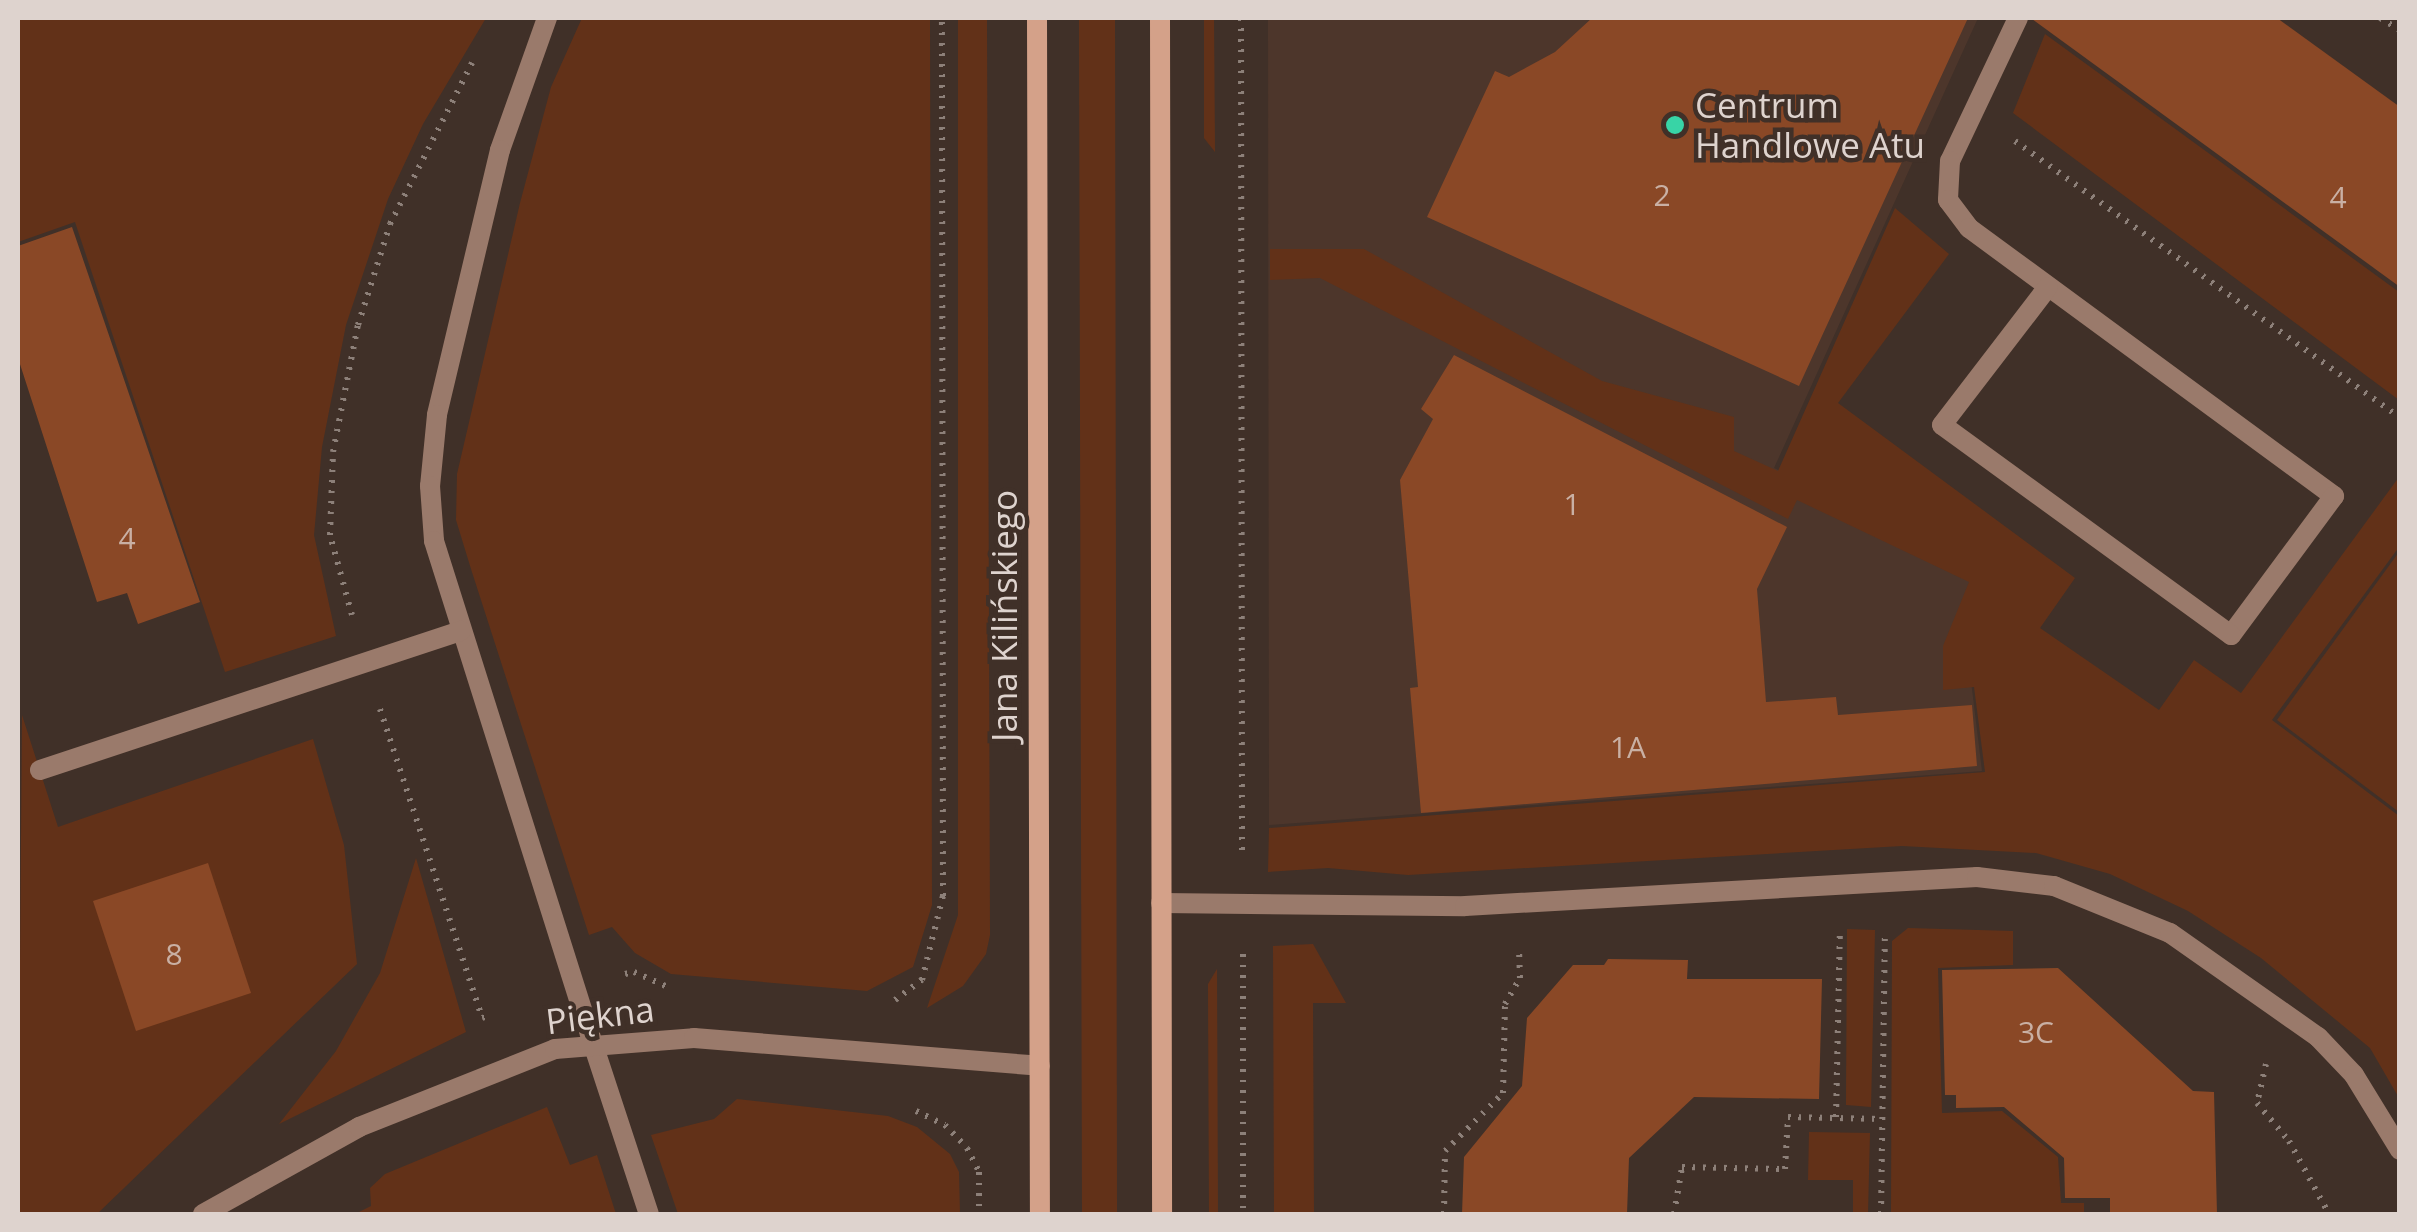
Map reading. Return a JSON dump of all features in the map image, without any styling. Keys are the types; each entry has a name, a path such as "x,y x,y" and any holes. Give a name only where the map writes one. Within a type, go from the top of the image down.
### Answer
{"street":[{"path":"546,18 500,150 437,416 430,486 434,542 649,1214"},
{"name":"Jana Kilińskiego","path":"1037,18 1040,1214"},
{"path":"1160,18 1162,1214"},
{"path":"2018,18 1950,161 1948,200 1969,228 2334,496 2231,635 1942,425 2048,287"},
{"path":"40,770 461,631"},
{"path":"1161,903 1465,906 1977,877 2054,886 2170,933 2318,1037 2354,1075 2400,1150"},
{"name":"Piękna","path":"203,1214 395,1112 501,1066 593,1044 694,1038 1040,1066"}],"path":[{"path":"892,1002 922,980 943,896 942,18"},
{"path":"1241,18 1243,1214"},
{"path":"2380,18 2400,30"},
{"path":"390,224 479,50"},
{"path":"1974,111 2400,418"},
{"path":"1881,1214 1885,918"},
{"path":"1836,1117 1840,922"},
{"path":"1500,946 1538,944"},
{"path":"1444,1214 1445,1150 1503,1093 1505,1004 1520,978 1519,945"},
{"path":"2268,1055 2257,1103 2289,1141 2328,1214"},
{"path":"901,1108 945,1125 967,1148 979,1172 979,1214"},
{"path":"1674,1214 1682,1168 1785,1168 1788,1117 1882,1118"}],"shaded area":[{"path":"18,18 486,18 423,124 388,199 346,325 322,447 314,535 336,636 225,672 75,222 18,242"},
{"path":"582,18 930,18 932,905 913,967 867,991 671,974 635,953 612,927 589,935 456,520 457,474 520,203 551,87"},
{"path":"958,18 987,18 990,935 986,954 963,986 927,1008 958,915"},
{"path":"1079,18 1115,18 1117,1214 1082,1214"},
{"path":"1204,18 1214,18 1215,152 1204,138"},
{"path":"1268,18 1978,18 1774,468 1991,575 1971,681 1982,771 1269,825"},
{"path":"2045,34 2399,292 2399,400 2013,113"},
{"path":"1895,208 1949,254 1838,403 2075,578 2040,628 2159,710 2194,660 2241,693 2399,477 2399,547 2272,720 2399,816 2399,1098 2370,1048 2261,958 2188,911 2110,874 2036,853 1902,846 1408,875 1328,868 1268,872 1269,828 1985,772 1974,687 1943,690 1943,646 1969,582 1797,500 1788,519 1320,278 1270,280 1270,249 1364,249 1602,381 1734,417 1734,451 1778,471"},
{"path":"2399,552 2400,812 2277,720"},
{"path":"22,715 58,827 313,739 344,845 357,964 97,1214 18,1214"},
{"path":"416,858 466,1032 279,1124 336,1051 380,973"},
{"path":"1908,928 2013,931 2013,965 1938,968 1942,1113 2002,1111 2058,1157 2061,1203 2084,1203 2084,1214 1891,1214 1892,941"},
{"path":"1847,929 1875,930 1871,1107 1846,1105"},
{"path":"1313,944 1346,1003 1313,1003 1314,1214 1274,1214 1273,946"},
{"path":"1217,969 1218,1214 1209,1214 1208,984"},
{"path":"737,1099 888,1116 917,1127 950,1154 959,1172 960,1214 678,1214 651,1135 714,1119"},
{"path":"547,1107 570,1165 597,1155 616,1214 355,1214 371,1206 370,1188 385,1174"},
{"path":"1809,1132 1870,1133 1868,1214 1853,1214 1853,1180 1808,1180"}],"building":[{"path":"1592,18 1968,18 1799,386 1427,217 1495,71 1509,77 1555,52"},
{"path":"2277,18 2400,107 2400,287 2032,19"},
{"path":"72,227 200,602 138,624 127,593 97,602 18,358 18,246"},
{"path":"1454,355 1787,527 1757,589 1766,702 1836,697 1838,715 1972,705 1977,766 1421,813 1410,688 1418,687 1400,480 1433,419 1421,409"},
{"path":"208,863 251,993 136,1031 93,901"},
{"path":"1608,959 1688,960 1687,979 1822,979 1819,1099 1694,1097 1629,1158 1627,1214 1462,1214 1464,1157 1522,1086 1527,1018 1573,965 1604,965"},
{"path":"2058,968 2193,1091 2214,1092 2217,1214 2110,1214 2110,1198 2065,1198 2064,1158 2004,1107 1956,1108 1956,1095 1945,1095 1942,970"}],"place":[{"name":"Centrum Handlowe Atu","path":"1675,125"}]}
